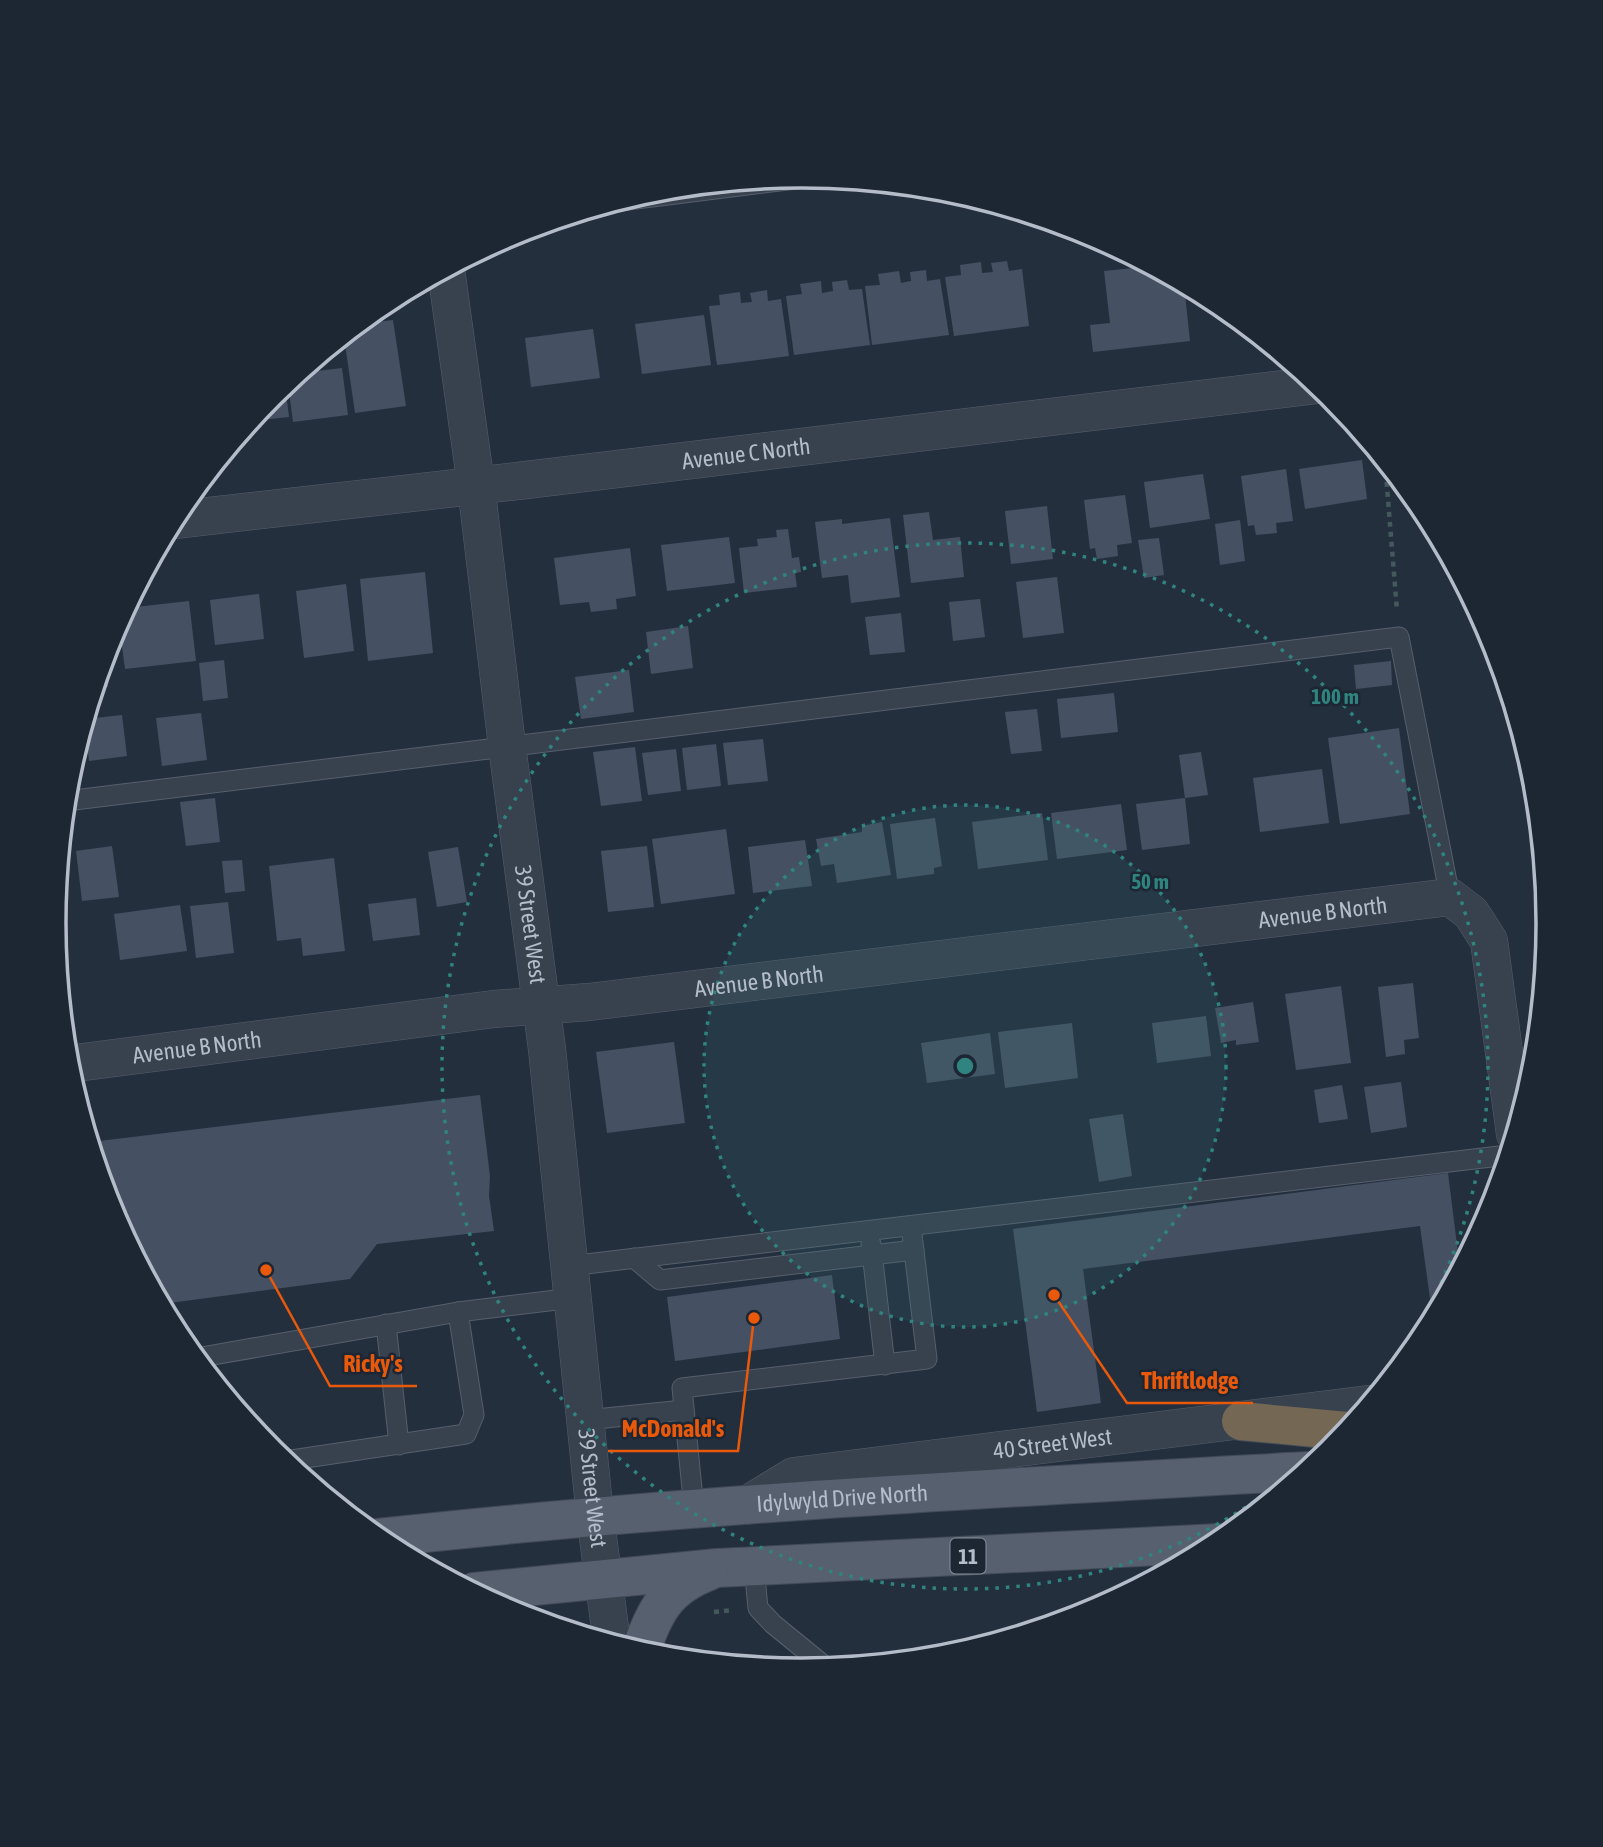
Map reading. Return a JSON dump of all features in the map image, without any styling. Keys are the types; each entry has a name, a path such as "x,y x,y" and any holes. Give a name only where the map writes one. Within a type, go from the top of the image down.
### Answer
{"highway":[{"path":"1241,1422 1333,1430"}],"main road":[{"name":"Idylwyld Drive North","path":"395,1536 595,1515 948,1491 1290,1472"},
{"name":"11","path":"492,1590 736,1567 1195,1544"},
{"path":"644,1641 651,1623 671,1591 686,1580 736,1567"}],"street":[{"name":"39 Street West","path":"447,280 542,1007 595,1515 611,1633"},
{"name":"Avenue C North","path":"188,518 1303,387"},
{"name":"Avenue B North","path":"80,1062 494,1009 542,1007 1450,897"},
{"path":"1450,897 1471,913 1489,941 1512,1110"},
{"name":"40 Street West","path":"745,1506 794,1476 1356,1406"}],"lane":[{"path":"78,800 1399,637 1450,897"},
{"path":"207,1356 458,1312 571,1282 634,1258 1498,1156"},
{"path":"694,1509 682,1388 927,1359 911,1226"},
{"path":"869,1231 885,1365"},
{"path":"634,1258 660,1280 914,1250"},
{"path":"299,1459 466,1434 474,1415 458,1312"},
{"path":"386,1324 398,1445"},
{"path":"586,1420 684,1410"},
{"path":"736,1567 758,1608 815,1658"}],"path":[{"path":"1386,478 1399,637"},
{"path":"708,1612 758,1608"}],"building":[{"path":"1007,261 1009,271 1022,269 1029,326 954,336 945,277 961,275 960,265 981,262 982,273 993,272 991,263"},
{"path":"1134,268 1185,297 1190,341 1093,352 1090,325 1110,323 1104,271"},
{"path":"926,270 927,281 940,279 949,335 872,345 865,286 880,285 878,274 899,271 901,283 911,281 910,272"},
{"path":"847,280 849,290 862,289 870,345 794,355 786,296 802,294 800,284 821,281 822,293 833,291 832,282"},
{"path":"767,290 768,301 781,299 789,356 717,365 709,306 720,305 719,295 740,292 741,303 752,302 750,293"},
{"path":"704,315 711,365 642,374 635,324"},
{"path":"393,320 406,406 355,413 345,347 380,322"},
{"path":"593,329 600,378 531,387 525,338"},
{"path":"342,368 348,415 293,422 290,397 317,371"},
{"path":"287,399 289,417 268,419"},
{"path":"1362,460 1367,499 1305,509 1299,469"},
{"path":"1286,469 1293,521 1276,523 1277,533 1256,535 1254,525 1248,526 1241,476"},
{"path":"1203,474 1210,519 1150,528 1144,482"},
{"path":"1125,495 1132,543 1117,545 1118,556 1097,559 1095,548 1090,549 1084,500"},
{"path":"1047,506 1053,559 1011,564 1005,511"},
{"path":"929,512 933,540 960,537 964,577 911,583 903,515"},
{"path":"890,518 900,597 851,603 848,575 822,578 815,522 842,519 842,524"},
{"path":"1240,520 1245,561 1220,565 1215,524"},
{"path":"788,529 792,558 799,557 801,572 795,573 797,587 744,593 739,548 758,546 757,539 777,537 776,530"},
{"path":"729,537 735,583 667,591 661,545"},
{"path":"1159,538 1164,575 1144,578 1138,540"},
{"path":"630,548 636,596 616,599 617,609 591,612 589,602 560,605 554,558"},
{"path":"425,572 433,653 368,661 360,579"},
{"path":"1057,577 1064,633 1023,638 1016,582"},
{"path":"346,584 354,651 304,658 296,591"},
{"path":"259,594 264,639 215,645 210,600"},
{"path":"980,599 985,637 953,641 949,602"},
{"path":"189,601 196,661 125,669 122,643 138,607"},
{"path":"901,613 905,652 870,655 865,617"},
{"path":"688,626 693,668 651,674 646,632"},
{"path":"224,660 228,698 203,701 199,663"},
{"path":"1391,661 1392,685 1356,689 1354,665"},
{"path":"629,670 634,712 581,719 575,677"},
{"path":"1114,693 1118,732 1061,738 1057,699"},
{"path":"1037,709 1042,751 1011,754 1005,712"},
{"path":"201,713 207,760 162,766 156,718"},
{"path":"122,715 127,756 89,761 88,751 97,718"},
{"path":"1399,728 1410,814 1340,824 1328,738"},
{"path":"763,739 768,781 728,785 723,743"},
{"path":"716,744 721,786 687,790 682,748"},
{"path":"635,747 642,801 601,806 593,752"},
{"path":"676,749 681,791 648,795 642,753"},
{"path":"1201,752 1208,795 1185,798 1179,755"},
{"path":"1322,769 1329,823 1260,832 1253,778"},
{"path":"215,798 220,842 186,846 180,802"},
{"path":"1185,798 1190,844 1142,850 1136,804"},
{"path":"1121,804 1127,850 1057,859 1051,813"},
{"path":"1042,813 1048,860 978,869 972,822"},
{"path":"935,818 942,866 934,868 934,874 897,879 890,824"},
{"path":"882,822 891,875 837,883 834,864 821,866 816,839 862,832 862,826"},
{"path":"726,829 735,894 661,904 652,839"},
{"path":"805,840 812,886 753,893 748,847"},
{"path":"112,846 119,897 82,901 76,851"},
{"path":"647,846 654,907 608,912 601,851"},
{"path":"458,847 467,902 437,907 428,852"},
{"path":"334,858 345,951 303,956 301,938 277,941 269,866"},
{"path":"242,860 245,891 225,893 222,861"},
{"path":"416,898 420,935 373,941 368,904"},
{"path":"228,902 234,953 196,958 190,906"},
{"path":"180,905 187,951 120,960 114,914"},
{"path":"1413,983 1419,1038 1404,1040 1405,1054 1386,1057 1378,987"},
{"path":"1341,986 1351,1063 1296,1070 1285,994"},
{"path":"1253,1002 1259,1042 1236,1045 1236,1040 1221,1043 1215,1008"},
{"path":"1206,1016 1211,1056 1157,1063 1152,1023"},
{"path":"1072,1023 1078,1078 1005,1088 998,1032"},
{"path":"990,1033 995,1074 927,1083 921,1043"},
{"path":"674,1042 685,1123 607,1133 596,1052"},
{"path":"1401,1082 1407,1127 1371,1133 1364,1087"},
{"path":"1342,1085 1348,1119 1319,1123 1314,1090"},
{"path":"480,1095 494,1231 377,1244 350,1279 172,1303 142,1249 122,1205 100,1141"},
{"path":"1123,1114 1132,1176 1099,1182 1089,1119"},
{"path":"1448,1173 1458,1254 1431,1303 1420,1226 1083,1269 1101,1403 1037,1412 1013,1229"},
{"path":"832,1275 840,1339 675,1361 667,1297"}],"place":[{"name":"Ricky's","path":"266,1270"},
{"name":"Thriftlodge","path":"1054,1295"},
{"name":"McDonald's","path":"754,1318"}]}
